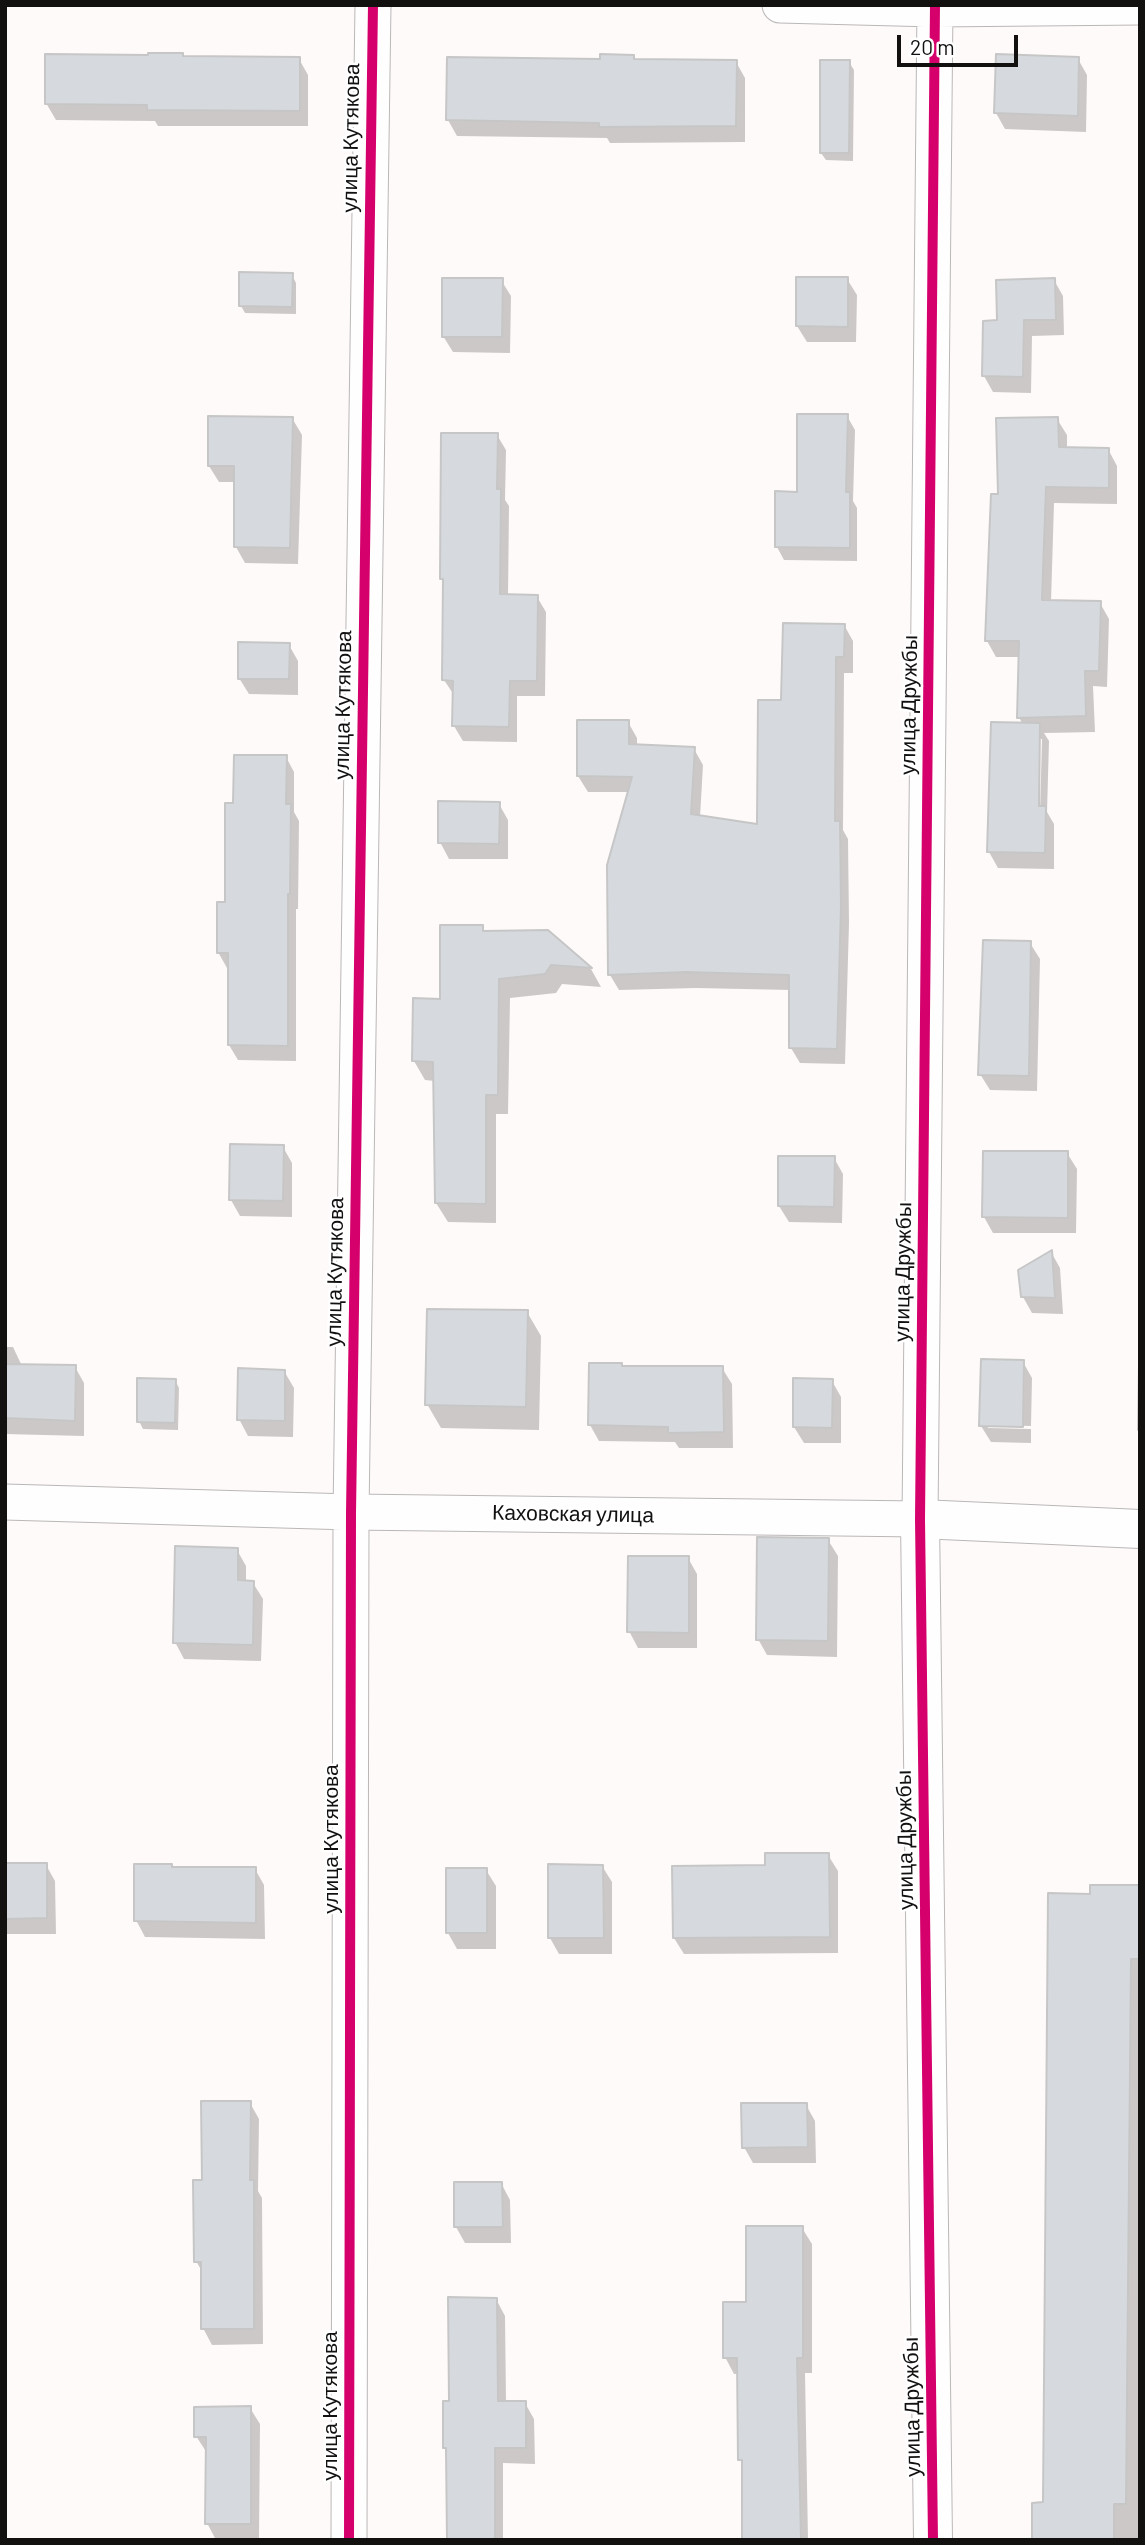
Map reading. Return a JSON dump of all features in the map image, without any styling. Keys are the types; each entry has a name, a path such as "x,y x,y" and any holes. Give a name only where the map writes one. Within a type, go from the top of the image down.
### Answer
{"street":[{"name":"улица Кутякова","path":"349,2540 351,1512 373,5"},
{"path":"780,5 1140,7"},
{"name":"улица Дружбы","path":"933,2540 919,1518 935,7"},
{"name":"Каховская улица","path":"5,1502 351,1512 919,1518 1140,1529"}],"building":[{"path":"148,53 300,57 300,111 147,110 147,105 45,104 45,54"},
{"path":"600,54 634,55 634,59 737,60 736,126 599,127 599,123 446,120 447,57 600,59"},
{"path":"996,54 1079,57 1078,116 994,113"},
{"path":"820,60 850,60 849,153 820,153"},
{"path":"239,272 293,273 292,307 239,306"},
{"path":"796,277 848,277 848,327 796,326"},
{"path":"442,278 503,278 502,337 442,337"},
{"path":"1055,278 1056,320 1024,320 1023,377 982,376 983,321 997,320 996,280"},
{"path":"797,414 848,414 846,492 850,492 850,548 775,547 775,491 797,492"},
{"path":"208,416 293,417 290,548 234,547 234,466 208,466"},
{"path":"1058,417 1059,447 1109,448 1109,488 1046,487 1042,600 1101,601 1099,671 1085,671 1086,716 1017,718 1019,641 985,641 991,494 998,494 996,418"},
{"path":"441,433 498,433 497,489 501,489 500,594 538,595 537,681 510,681 509,727 452,726 453,681 442,680"},
{"path":"783,623 845,624 844,657 836,657 835,821 840,821 841,906 837,1049 789,1048 789,975 686,972 608,975 607,865 632,777 577,776 577,720 629,720 629,744 695,747 691,814 757,824 758,700 781,700"},
{"path":"238,642 290,643 289,679 238,679"},
{"path":"991,722 1040,723 1039,806 1046,806 1045,853 987,852"},
{"path":"234,755 287,755 286,804 291,804 288,1046 228,1045 228,953 217,953 217,902 225,902 225,803 233,803"},
{"path":"438,801 500,802 499,844 438,843"},
{"path":"440,925 483,925 483,931 548,930 592,968 551,965 545,974 499,979 498,1095 486,1095 486,1204 435,1203 433,1062 412,1061 413,998 440,999"},
{"path":"983,940 1031,941 1029,1076 978,1075"},
{"path":"230,1144 284,1145 283,1201 229,1200"},
{"path":"983,1151 1068,1151 1068,1218 982,1217"},
{"path":"778,1156 835,1156 834,1207 778,1206"},
{"path":"1052,1250 1055,1298 1021,1297 1018,1270"},
{"path":"427,1309 528,1310 526,1407 425,1405"},
{"path":"981,1359 1024,1360 1023,1427 979,1426"},
{"path":"589,1363 622,1363 622,1366 723,1366 724,1432 668,1433 668,1427 588,1425"},
{"path":"5,1364 76,1365 75,1421 5,1418"},
{"path":"238,1368 285,1370 285,1421 237,1420"},
{"path":"137,1378 176,1379 175,1423 137,1422"},
{"path":"793,1378 833,1379 832,1428 793,1427"},
{"path":"757,1537 829,1538 828,1641 756,1640"},
{"path":"175,1546 238,1548 238,1580 254,1581 253,1645 173,1643"},
{"path":"628,1556 689,1556 689,1633 627,1632"},
{"path":"765,1853 829,1853 830,1937 673,1938 672,1866 765,1865"},
{"path":"5,1863 47,1863 47,1918 5,1919"},
{"path":"134,1864 256,1867 256,1923 134,1921"},
{"path":"548,1864 603,1865 604,1938 548,1938"},
{"path":"446,1868 487,1868 487,1933 446,1933"},
{"path":"1090,1885 1140,1885 1140,1959 1131,1959 1126,2504 1114,2504 1114,2540 1032,2540 1032,2503 1043,2502 1048,1893 1090,1894"},
{"path":"201,2101 251,2101 254,2329 201,2329 201,2262 194,2262 193,2180 202,2180"},
{"path":"741,2103 807,2103 808,2147 742,2148"},
{"path":"454,2182 502,2182 503,2227 454,2227"},
{"path":"746,2226 803,2226 803,2358 797,2358 801,2540 742,2540 742,2460 738,2460 737,2358 723,2358 723,2302 746,2302"},
{"path":"448,2297 497,2298 498,2401 526,2401 526,2448 495,2448 495,2540 447,2540 443,2401 449,2401"},
{"path":"251,2406 251,2524 205,2524 206,2437 194,2437 194,2407"}],"cycle path":[{"path":"349,2540 351,1512 373,5"},
{"path":"933,2540 920,1519 935,5"}]}
